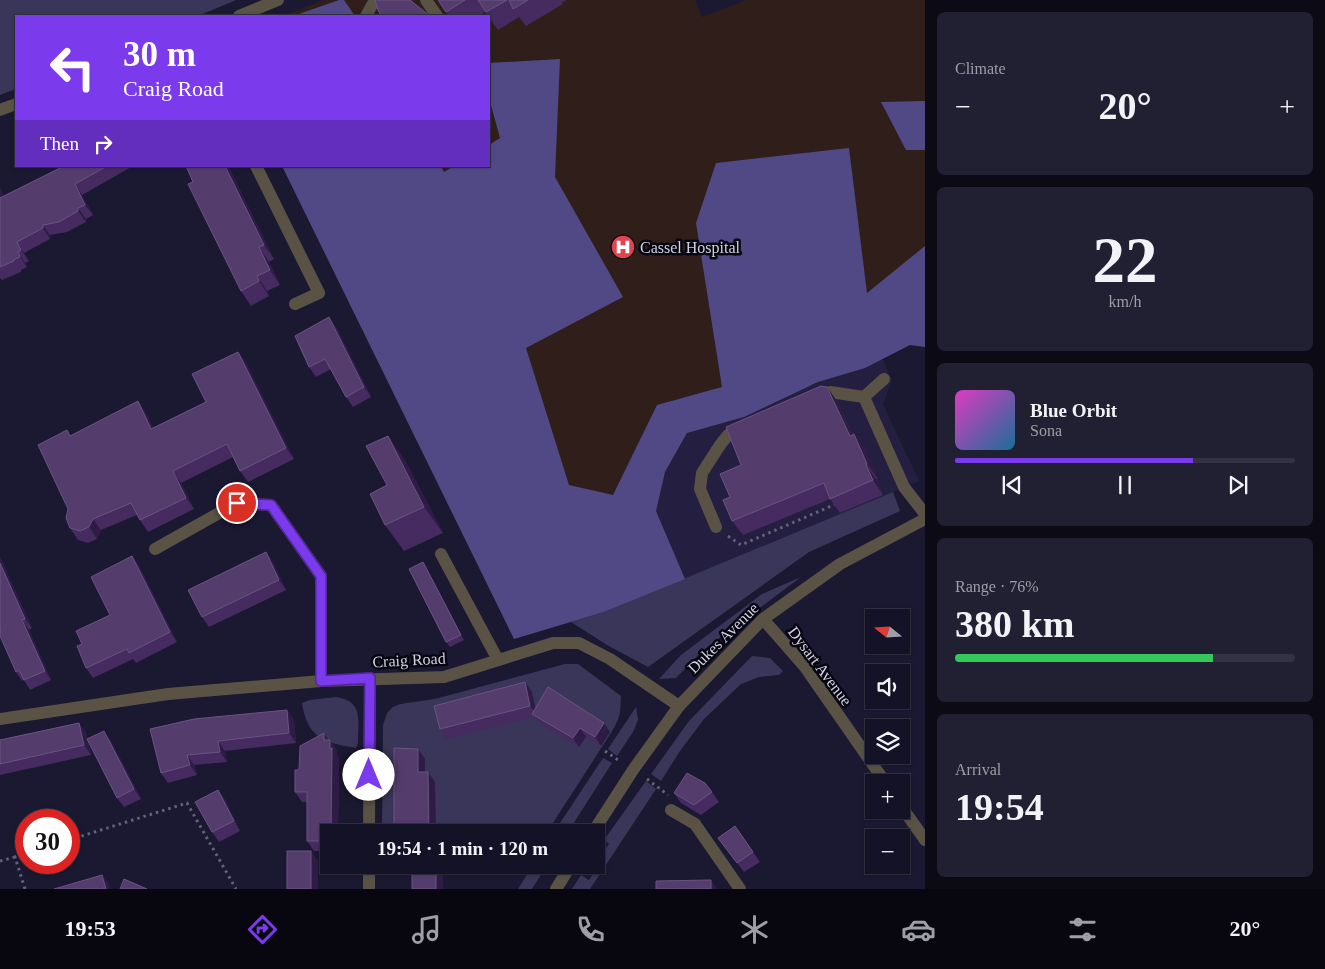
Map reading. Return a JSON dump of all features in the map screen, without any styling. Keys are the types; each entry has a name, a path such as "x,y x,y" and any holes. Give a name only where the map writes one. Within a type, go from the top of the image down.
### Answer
{"street":[{"path":"241,15 278,0"},
{"path":"366,15 372,4 377,0"},
{"path":"426,0 436,15"},
{"path":"0,110 15,104"},
{"path":"256,167 319,293 295,304"},
{"path":"864,397 884,379"},
{"path":"804,402 830,392 864,397"},
{"path":"864,397 904,487 925,514"},
{"path":"716,527 700,489 702,473 728,435 754,424"},
{"path":"155,549 237,503 271,505 321,576 321,681"},
{"name":"Dukes Avenue","path":"598,824 679,706 763,619 840,564 925,519"},
{"path":"440,554 498,660"},
{"name":"Dysart Avenue","path":"763,619 804,667 879,774"},
{"name":"Craig Road","path":"1,716 168,694 321,681 444,677 553,643 579,643 610,660 679,706"},
{"path":"369,824 370,678"},
{"path":"671,810 695,824 740,889"},
{"path":"910,819 925,840"},
{"path":"369,874 369,889"},
{"path":"556,889 565,874"}],"path":[{"path":"716,527 740,545 836,504"},
{"path":"80,837 187,803 236,889"},
{"path":"0,862 15,857"},
{"path":"20,874 25,889"}],"shaded area":[{"path":"0,0 236,0 200,15 15,15 15,89 0,95"},
{"name":"Cassel Hospital","path":"323,0 695,0 702,17 746,0 925,0 925,327 845,372 687,433 651,499 685,579 514,639 282,167 490,167 490,15 286,15"},
{"path":"344,0 354,15 296,15"},
{"path":"560,59 555,177 623,297 526,348 569,485 613,495 657,405 722,387 696,223 716,163 849,148 867,293 925,246 925,347 910,345 865,368 818,382 744,417 687,433 665,472 656,511 685,579 604,612 514,639 282,167 442,167 444,172 452,167 490,167 490,144 500,138 490,102 490,63"},
{"path":"925,101 925,150 906,150 881,102"},
{"path":"880,353 892,380 883,404 919,481 685,579 651,499 687,433 845,372"},
{"path":"893,492 900,511 809,552 648,667 607,645 571,622 604,612"},
{"path":"801,577 702,651 676,678 659,679 681,655 762,594"},
{"path":"752,656 770,658 783,671 779,675 759,677 741,684 704,719 661,781 651,774 689,721"},
{"path":"565,664 578,664 621,696 617,723 552,824 382,824 383,725 387,713 393,707 400,704 435,699"},
{"path":"336,697 351,703 358,713 358,743 356,748 335,744 319,737 308,724 304,715 302,703 310,700"},
{"path":"636,707 638,720 633,732 617,756 608,749"},
{"path":"603,758 612,763 573,824 559,824"},
{"path":"646,781 656,789 605,866 605,850 609,844 605,839"},
{"path":"527,874 541,874 532,889 518,889"},
{"path":"593,874 600,874 590,889 572,889 581,875 589,880"}],"building":[{"path":"375,0 410,0 429,15 380,15"},
{"path":"438,0 465,0 446,12"},
{"path":"478,0 507,0 486,12"},
{"path":"509,0 528,0 513,9"},
{"path":"62,167 105,167 75,184 85,205 59,222 43,225 43,228 17,242 21,250 18,252 20,257 0,267 0,198"},
{"path":"186,167 225,167 264,245 259,247 270,270 257,276 259,281 241,291 188,184 193,182"},
{"path":"329,317 364,387 346,397 325,359 309,367 295,336"},
{"path":"238,352 286,448 240,471 227,444 173,471 186,498 140,520 131,503 93,519 89,527 80,531 70,528 66,518 68,509 38,445 67,430 70,436 138,401 151,429 206,402 192,374"},
{"path":"821,386 827,387 850,436 854,434 873,480 830,499 824,483 732,521 723,500 730,497 720,474 741,465 726,427"},
{"path":"388,436 424,507 385,525 370,494 387,485 366,446"},
{"path":"266,552 279,580 202,617 188,590"},
{"path":"132,556 170,632 129,653 127,649 86,668 77,646 82,644 76,631 110,615 91,577"},
{"path":"423,562 461,635 446,642 409,569"},
{"path":"0,563 25,619 22,620 45,671 24,680 19,670 16,672 0,636"},
{"path":"525,682 530,706 440,729 434,706"},
{"path":"548,687 604,723 595,737 580,728 573,738 532,714"},
{"path":"287,710 289,733 218,741 220,752 187,755 190,765 161,773 150,729 194,719"},
{"path":"79,723 84,745 0,764 0,740"},
{"path":"104,731 134,789 117,798 87,739"},
{"path":"324,733 324,740 330,740 330,749 332,748 331,824 320,824 320,841 307,841 307,792 295,792 295,770 299,770 300,746"},
{"path":"394,748 418,749 418,772 428,772 429,824 394,824"},
{"path":"687,773 705,783 712,792 694,805 674,793"},
{"path":"218,790 234,821 212,832 195,802"},
{"path":"735,826 753,852 737,863 718,838"},
{"path":"287,851 311,851 311,889 287,889"},
{"path":"412,874 436,874 436,889 412,889"},
{"path":"102,875 106,889 54,889"},
{"path":"124,879 147,889 120,889"},
{"path":"711,880 711,889 656,889 656,881"}],"place":[{"name":"Cassel Hospital","path":"623,247"}],"route":[{"path":"237,503 271,505 321,576 321,681 370,678 369,775"}]}
